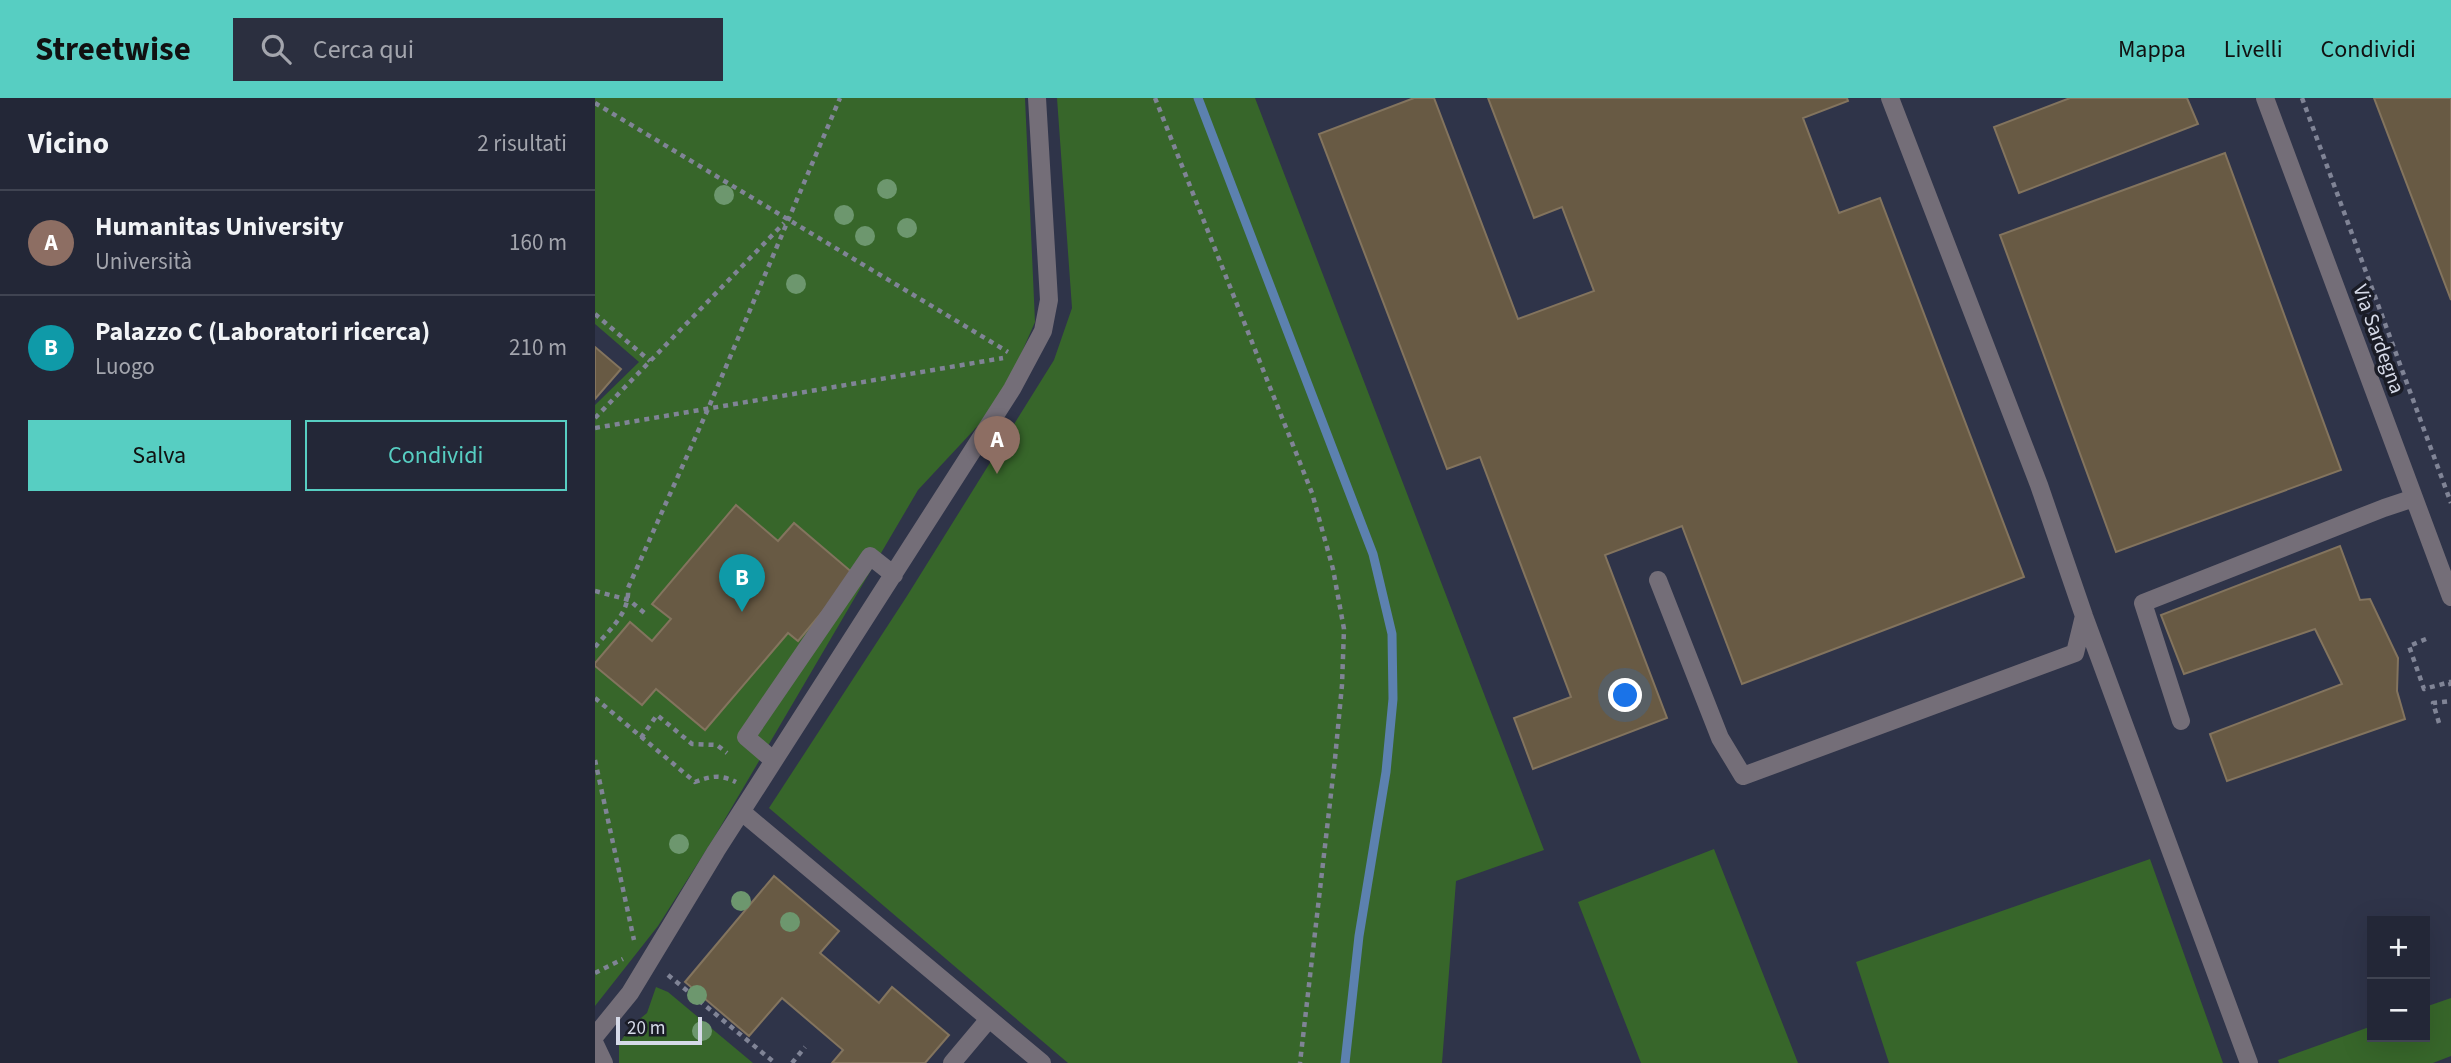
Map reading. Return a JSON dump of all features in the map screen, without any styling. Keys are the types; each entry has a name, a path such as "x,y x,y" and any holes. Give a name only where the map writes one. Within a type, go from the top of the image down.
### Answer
{"street":[{"path":"595,1036 630,993 773,760 1012,390 1043,331 1049,300 1037,98"},
{"path":"1890,98 2039,485 2084,616 2249,1063"},
{"name":"Via Sardegna","path":"2265,98 2451,597"},
{"path":"2181,721 2143,603 2414,498"},
{"path":"773,760 746,737 870,556 894,575"},
{"path":"1658,580 1720,738 1743,776 2075,653 2084,616"},
{"path":"741,811 1042,1063"},
{"path":"952,1063 989,1019"},
{"path":"595,1044 604,1063"}],"path":[{"path":"595,647 624,613 629,600 628,588 708,409 840,98"},
{"path":"1154,98 1312,493 1333,569 1344,629 1338,734 1300,1063"},
{"path":"2302,98 2451,503"},
{"path":"595,103 1014,356 595,428"},
{"path":"595,418 787,219"},
{"path":"595,313 650,361"},
{"path":"595,591 629,600 647,616"},
{"path":"2426,639 2409,646 2424,689 2450,682 2451,687"},
{"path":"595,698 695,782 710,776 724,776 737,782 745,779 757,787"},
{"path":"2439,723 2433,703 2451,701"},
{"path":"641,738 657,716 692,744 717,745"},
{"path":"595,789 599,779"},
{"path":"595,973 626,958"},
{"path":"792,1063 804,1047"}],"green space":[{"path":"595,98 1025,98 1035,322 1000,402 918,490 715,836 658,926 595,1006 595,405 639,362 595,324"},
{"path":"1057,98 1255,98 1544,850 1456,881 1442,1063 1068,1063 769,808 907,596 1054,360 1072,308"},
{"path":"1714,849 1798,1063 1641,1063 1578,902"},
{"path":"2150,859 2223,1063 1889,1063 1856,962"},
{"path":"656,987 668,992 753,1063 619,1063 619,1044 630,1027 647,1013"},
{"path":"2451,998 2451,1056 2433,1063 2279,1063 2278,1060 2367,1028 2367,1042 2430,1042 2430,1005"}],"building":[{"path":"1414,98 1434,98 1518,319 1594,291 1562,207 1534,218 1488,98 1847,98 1848,101 1803,118 1839,213 1880,198 2024,577 1742,684 1682,526 1605,555 1667,718 1533,769 1514,718 1571,697 1480,457 1447,469 1319,134"},
{"path":"2070,98 2187,98 2198,124 2019,193 1994,127"},
{"path":"2374,98 2451,98 2451,300"},
{"path":"2225,153 2341,470 2116,552 2000,235"},
{"path":"595,347 621,369 595,399"},
{"path":"736,505 778,541 794,523 854,574 798,641 788,633 705,730 656,689 642,705 595,666 595,663 630,622 652,641 671,619 652,604"},
{"path":"2340,546 2360,600 2370,599 2398,658 2397,691 2405,719 2227,781 2210,734 2342,684 2315,629 2184,674 2161,615"},
{"path":"774,876 839,931 820,953 879,1003 892,987 949,1035 925,1063 832,1063 843,1050 782,998 749,1036 685,982"}],"waterway":[{"path":"1198,98 1373,554 1392,634 1393,699 1386,772 1359,936 1345,1063"}],"place":[{"name":"Humanitas University","path":"997,474"},
{"name":"Palazzo C (Laboratori ricerca)","path":"742,612"}]}
